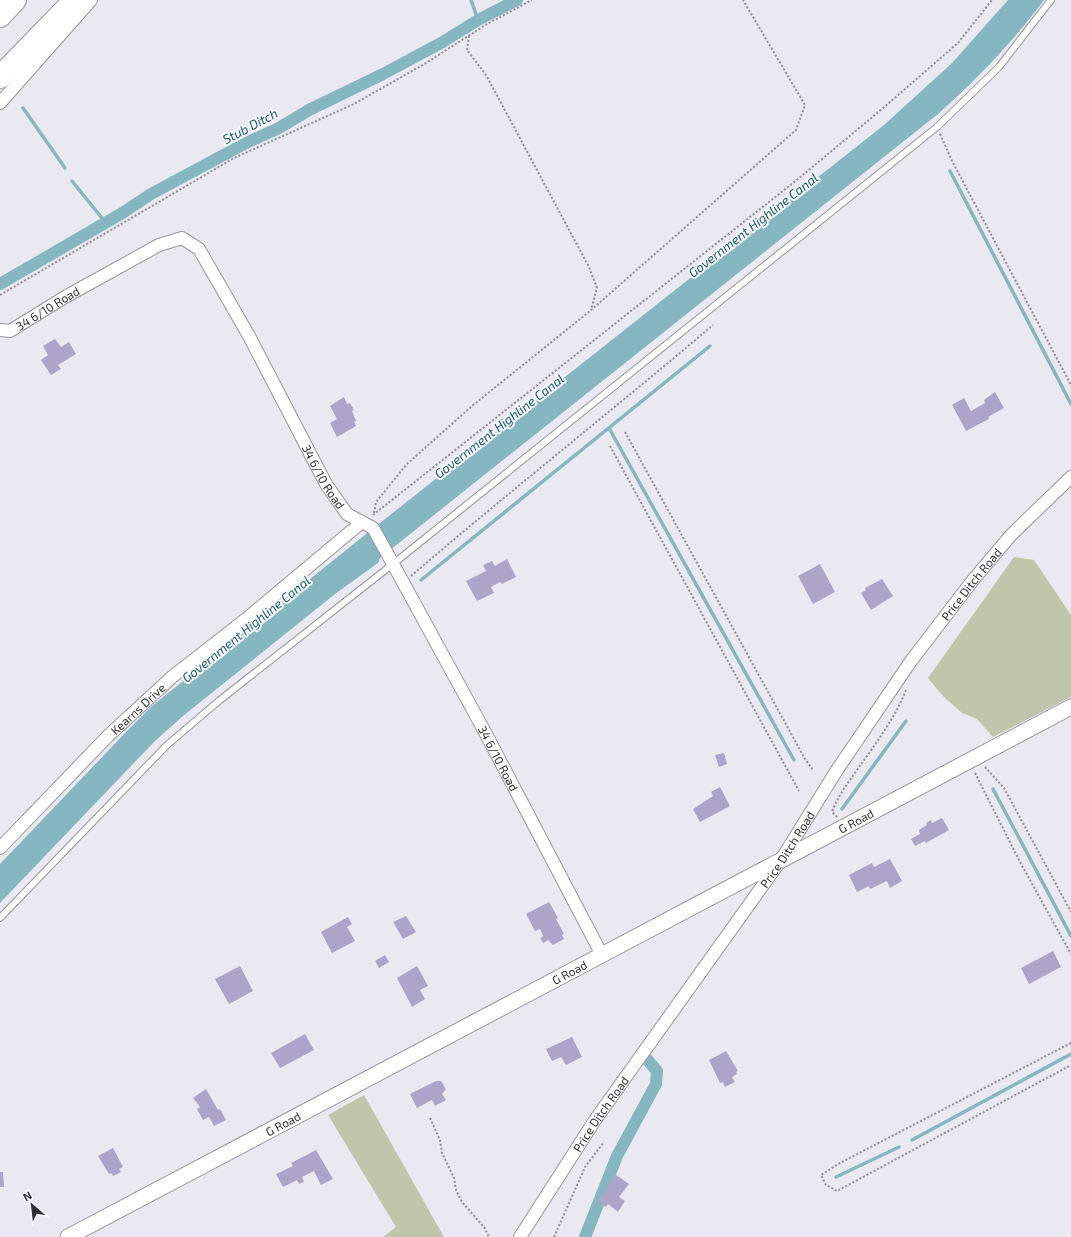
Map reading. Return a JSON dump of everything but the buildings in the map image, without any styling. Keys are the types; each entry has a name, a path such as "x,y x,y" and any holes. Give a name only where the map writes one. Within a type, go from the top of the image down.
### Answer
{"highway":[{"path":"0,16 15,0"},
{"path":"0,77 75,0"}],"street":[{"path":"0,103 91,0"},
{"name":"34 6/10 Road","path":"0,330 10,331 65,297 159,245 182,238 199,249 248,336 326,484 347,514 367,525 390,559 486,734 602,955"},
{"name":"Price Ditch Road","path":"520,1237 595,1120 781,860 883,700 935,628 1011,535 1071,477"},
{"name":"Kearns Drive","path":"0,848 108,736 172,677 367,525"},
{"name":"G Road","path":"68,1237 1071,707"}],"lane":[{"path":"0,918 167,745 220,700 390,559 937,127 1000,67 1051,0"}],"path":[{"path":"0,295 234,158 354,104 532,0"},
{"path":"367,525 374,513 376,502 406,464 472,406 590,312 796,130 805,105 743,0"},
{"path":"374,513 798,179 958,43 992,0"},
{"path":"469,36 467,50 486,75 589,267 597,288 590,312"},
{"path":"937,127 952,161 1071,385"},
{"path":"403,582 500,500 598,422 713,325"},
{"path":"625,432 813,770"},
{"path":"610,446 799,791"},
{"path":"846,826 832,812 836,798 866,758 902,701 907,688"},
{"path":"972,760 1004,788 1071,912"},
{"path":"972,760 1071,954"},
{"path":"1071,1043 847,1159 821,1175 826,1185 837,1191 1071,1065"},
{"path":"430,1118 440,1140 442,1153 454,1178 456,1190 462,1202 484,1227 489,1237"},
{"path":"554,1237 563,1219 570,1197 585,1167 604,1142"}],"green space":[{"path":"1014,557 1034,560 1071,615 1071,697 993,737 977,719 962,713 944,697 928,678"},
{"path":"364,1095 444,1237 383,1237 396,1227 328,1115"}],"water":[{"path":"1008,0 1044,0 1020,31 994,60 938,114 380,558 378,563 335,594 183,716 154,742 0,903 0,864 152,706 366,534 884,125 952,63"}],"waterway":[{"path":"471,0 478,20"},
{"name":"Stub Ditch","path":"0,284 124,212 151,194 246,143 279,128 309,110 383,74 441,43 478,20 517,0"},
{"path":"23,108 65,168"},
{"path":"950,171 1071,404"},
{"path":"72,181 106,223"},
{"path":"421,580 710,346"},
{"path":"609,428 794,760"},
{"path":"842,809 906,721"},
{"path":"993,789 1071,936"},
{"path":"912,1140 1071,1054"},
{"path":"585,1237 617,1156 656,1084 657,1071 644,1056"},
{"path":"836,1177 899,1147"}],"water label":[{"name":"Government Highline Canal","path":"753,225"},
{"name":"Government Highline Canal","path":"499,426"},
{"name":"Government Highline Canal","path":"246,629"}]}
